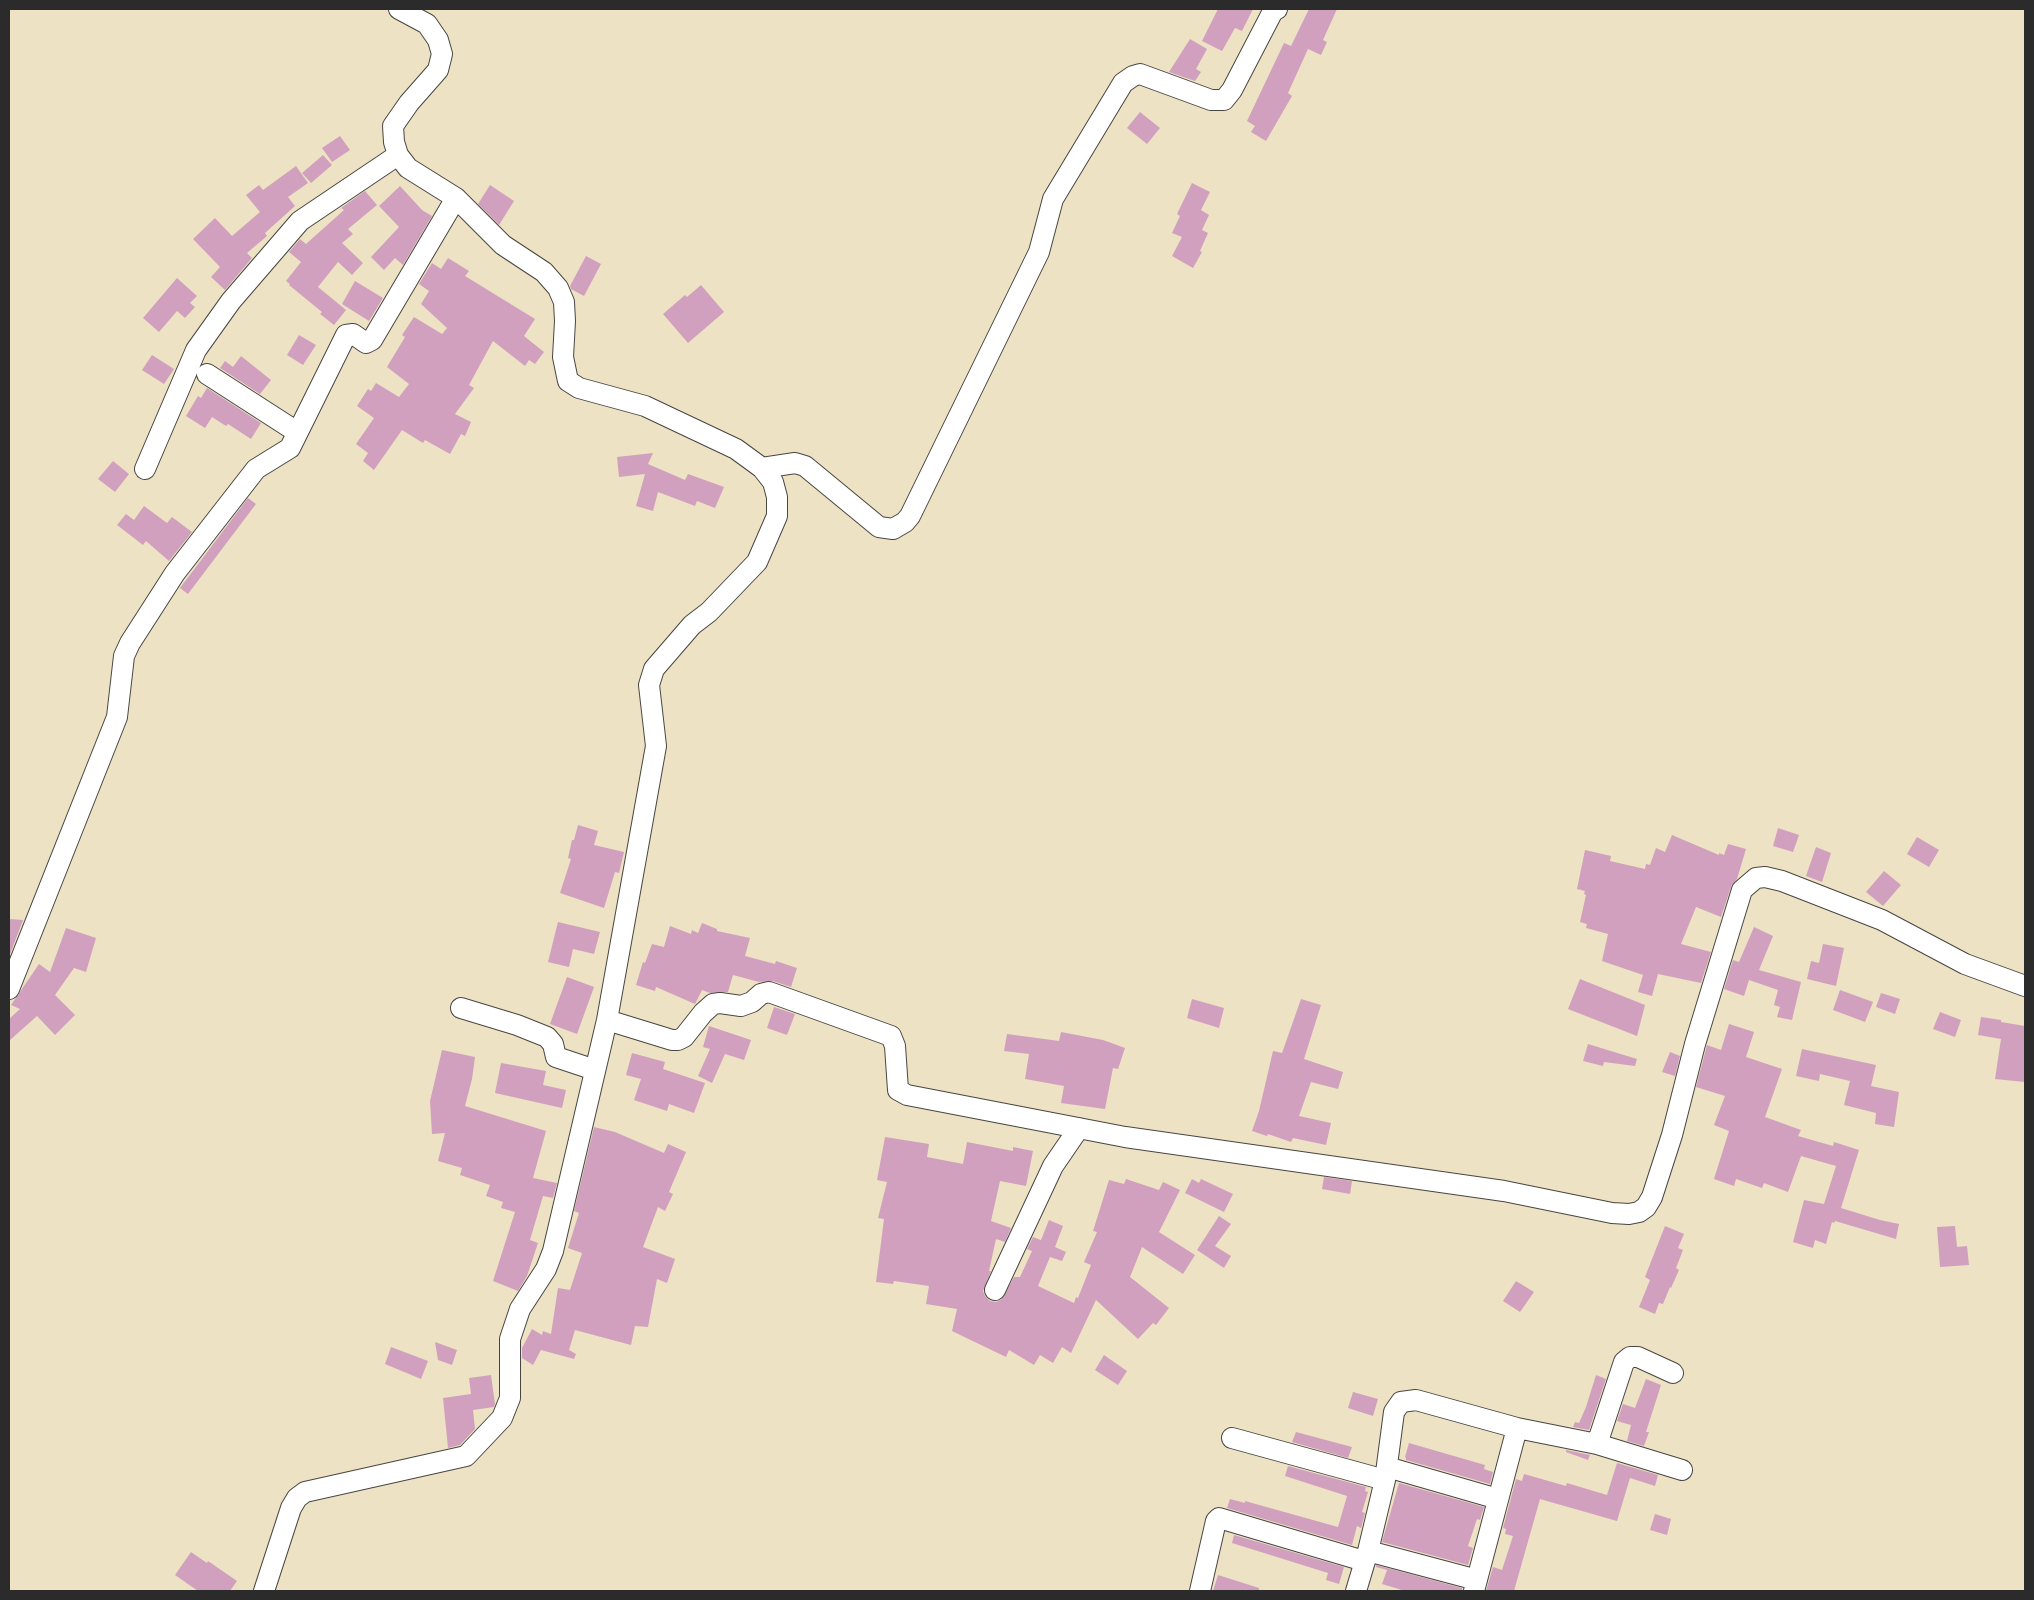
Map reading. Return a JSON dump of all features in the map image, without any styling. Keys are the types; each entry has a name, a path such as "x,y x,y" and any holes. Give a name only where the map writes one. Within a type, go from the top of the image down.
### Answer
{"street":[{"path":"264,1591 291,1508 297,1498 305,1492 466,1456 502,1418 510,1398 510,1339 520,1309 546,1269 553,1251 606,1020 656,746 649,685 654,669 692,625 709,612 757,562 777,516 777,497 773,482 762,468 736,449 645,406 578,388 568,381 563,357 566,321 564,302 558,288 544,272 503,245 456,198 408,168 398,155 394,142 393,126 409,103 438,70 442,54 438,40 427,24 399,9"},
{"path":"762,468 795,463 805,466 879,527 893,529 905,522 910,516 1040,252 1053,199 1122,83 1140,74 1211,100 1224,100 1232,90 1273,11 1277,9"},
{"path":"144,469 196,350 231,301 300,220 398,155"},
{"path":"9,988 117,717 124,656 130,643 174,573 256,469 287,450 346,335 353,334 366,344 372,340 456,198"},
{"path":"207,374 297,432"},
{"path":"606,1020 672,1040 678,1040 684,1037 703,1013 714,1004 741,1006 752,1002 761,994 769,992 891,1036 895,1046 897,1086 901,1093 1079,1128 1289,1162 1504,1191 1612,1213 1629,1214 1639,1212 1646,1207 1652,1197 1672,1135 1695,1044 1742,890 1756,878 1765,877 1782,881 1882,920 1965,964 2025,986"},
{"path":"461,1008 547,1036 553,1044 556,1057 595,1070"},
{"path":"995,1290 1053,1166 1079,1128"},
{"path":"1597,1444 1624,1362 1630,1357 1638,1357 1673,1373"},
{"path":"1356,1591 1386,1474 1394,1412 1401,1402 1416,1400 1517,1428 1597,1444 1682,1470"},
{"path":"1200,1591 1216,1521 1219,1518 1476,1586 1517,1428"},
{"path":"1232,1438 1498,1499"}],"building":[{"path":"1218,9 1253,9 1242,31 1235,28 1222,51 1202,41"},
{"path":"1309,9 1337,9 1323,40 1327,42 1321,55 1308,49 1288,93 1292,96 1266,141 1251,132 1255,126 1247,121 1284,43 1291,46"},
{"path":"1190,39 1207,49 1196,69 1201,72 1195,81 1169,72"},
{"path":"1140,112 1160,128 1147,144 1127,128"},
{"path":"340,136 350,150 332,162 322,148"},
{"path":"323,155 332,165 311,183 302,173"},
{"path":"296,166 308,183 288,197 295,206 265,233 267,236 247,253 252,258 225,290 211,277 220,267 193,239 215,218 232,236 260,212 246,195 259,185 263,190"},
{"path":"1192,183 1210,192 1201,210 1209,215 1202,230 1208,233 1200,251 1202,252 1193,268 1172,256 1182,237 1172,233 1180,216 1177,214"},
{"path":"490,185 514,201 499,225 478,204"},
{"path":"400,186 422,210 432,216 403,265 395,258 384,270 371,257 399,227 379,206"},
{"path":"365,191 377,205 348,229 353,234 342,243 363,263 352,275 338,262 318,287 346,310 334,325 286,281 301,262 289,252 300,239 306,244 344,210 341,208"},
{"path":"586,256 601,264 584,296 571,289 570,286"},
{"path":"448,258 469,271 465,276 535,319 524,336 544,352 535,364 529,360 525,366 493,341 469,385 474,388 455,414 471,422 465,436 461,434 450,454 425,440 423,443 402,430 374,470 363,461 368,453 356,444 374,418 357,406 368,389 371,391 376,383 399,397 409,384 387,367 405,337 402,335 414,317 442,334 447,328 421,304 429,291 419,284 432,263 441,269"},
{"path":"177,278 197,296 190,303 195,307 185,318 177,311 159,332 143,318"},
{"path":"355,281 383,298 369,321 342,304"},
{"path":"701,285 724,312 688,343 663,314 685,295 687,297"},
{"path":"299,335 316,345 303,365 287,355"},
{"path":"152,355 174,369 164,384 142,370"},
{"path":"241,356 271,380 260,394 220,368 225,361 233,367"},
{"path":"207,388 261,423 251,439 228,424 226,426 212,417 205,428 186,416 198,396 201,398"},
{"path":"653,453 648,464 685,480 688,474 724,487 715,508 697,501 695,506 658,492 653,511 636,506 645,474 619,477 617,457"},
{"path":"113,461 129,474 115,492 98,479"},
{"path":"248,498 256,504 188,594 180,588"},
{"path":"144,506 167,523 172,517 192,532 169,561 146,541 143,545 117,525 126,514 134,520"},
{"path":"578,825 598,831 594,845 624,852 619,873 615,872 604,908 560,893 571,859 568,858 572,840 574,840"},
{"path":"1778,828 1799,835 1793,852 1773,846"},
{"path":"1672,835 1719,855 1719,853 1724,855 1728,844 1746,849 1737,879 1731,887 1721,917 1696,907 1681,944 1711,952 1701,983 1658,974 1652,996 1638,992 1643,975 1602,961 1608,934 1586,928 1587,924 1580,922 1586,895 1584,894 1585,891 1577,889 1585,850 1611,856 1610,861 1645,869 1646,864 1650,865 1656,848 1665,852"},
{"path":"1917,837 1939,850 1929,867 1907,854"},
{"path":"1816,847 1831,853 1822,882 1806,876"},
{"path":"1884,871 1901,885 1883,906 1866,892"},
{"path":"9,919 23,920 9,957"},
{"path":"558,922 600,932 594,954 573,949 569,967 548,962"},
{"path":"702,923 717,929 717,931 750,938 745,956 775,964 776,961 797,968 791,987 773,981 759,982 733,975 728,992 710,993 702,990 695,1004 656,987 655,991 636,985 643,962 645,963 652,944 664,947 670,926 691,934 692,930 698,933"},
{"path":"1754,927 1773,936 1759,970 1801,982 1792,1020 1777,1017 1780,1007 1774,1005 1778,990 1749,980 1744,996 1724,989 1733,960 1739,962"},
{"path":"66,928 96,938 86,972 74,968 55,995 75,1015 55,1035 37,1016 9,1041 9,1019 20,1009 11,1005 39,964 50,972"},
{"path":"1823,944 1844,948 1836,986 1807,979 1811,961 1819,963"},
{"path":"567,977 594,987 577,1034 550,1024"},
{"path":"1580,979 1645,1005 1637,1036 1568,1009"},
{"path":"1840,990 1873,1002 1865,1022 1833,1010"},
{"path":"1881,993 1900,999 1895,1014 1876,1007"},
{"path":"1192,999 1224,1008 1219,1028 1187,1018"},
{"path":"1301,999 1321,1005 1304,1059 1343,1072 1338,1089 1311,1082 1299,1116 1331,1123 1326,1145 1293,1138 1291,1142 1252,1131 1259,1111 1273,1051 1282,1053"},
{"path":"774,1007 795,1014 787,1035 767,1028"},
{"path":"1940,1012 1961,1020 1955,1037 1933,1029"},
{"path":"1981,1017 2025,1026 2025,1082 1995,1079 2001,1039 1978,1035"},
{"path":"1729,1024 1754,1032 1746,1057 1782,1069 1765,1117 1801,1130 1798,1136 1833,1146 1834,1142 1859,1150 1841,1208 1899,1224 1896,1239 1835,1221 1834,1223 1832,1222 1826,1244 1815,1240 1813,1248 1793,1242 1804,1200 1824,1204 1836,1166 1801,1156 1788,1192 1764,1183 1762,1188 1736,1179 1734,1186 1714,1179 1729,1131 1714,1125 1725,1096 1696,1087 1707,1045 1721,1050"},
{"path":"709,1026 751,1040 744,1060 725,1054 712,1083 698,1076 710,1049 703,1047"},
{"path":"1061,1032 1103,1040 1125,1048 1118,1069 1113,1068 1105,1109 1061,1103 1064,1086 1025,1079 1029,1054 1004,1051 1007,1034 1059,1041"},
{"path":"1588,1044 1637,1059 1635,1066 1604,1062 1603,1066 1583,1061"},
{"path":"1802,1049 1876,1065 1871,1086 1899,1092 1894,1127 1875,1124 1876,1113 1844,1105 1850,1081 1820,1074 1819,1081 1796,1076"},
{"path":"442,1050 475,1057 465,1106 546,1131 533,1178 557,1183 553,1198 543,1196 530,1240 538,1243 527,1276 518,1291 493,1281 515,1212 501,1208 503,1202 486,1196 490,1185 460,1175 462,1168 438,1161 445,1133 432,1134 430,1101"},
{"path":"1670,1052 1680,1056 1675,1076 1662,1072"},
{"path":"632,1053 665,1062 663,1069 705,1083 694,1113 669,1104 667,1111 634,1100 641,1079 626,1075"},
{"path":"501,1063 546,1071 543,1085 566,1090 562,1108 495,1093"},
{"path":"594,1127 615,1132 664,1153 668,1144 686,1152 669,1192 673,1194 665,1211 658,1207 643,1247 675,1259 667,1283 657,1279 648,1327 635,1326 631,1345 575,1330 569,1350 576,1354 574,1359 541,1350 533,1365 522,1358 522,1348 532,1329 542,1335 543,1331 551,1334 558,1288 570,1290 582,1253 568,1248 579,1213 574,1211"},
{"path":"885,1137 929,1144 927,1157 963,1164 967,1142 1013,1151 1013,1147 1033,1151 1026,1186 1000,1181 991,1221 1011,1228 1005,1242 996,1239 989,1271 991,1271 983,1291 990,1301 996,1302 1002,1299 1014,1277 1020,1277 1032,1251 1027,1249 1033,1237 1041,1240 1049,1220 1063,1226 1055,1247 1066,1252 1062,1261 1050,1257 1038,1286 1074,1303 1076,1297 1078,1298 1091,1265 1084,1262 1097,1232 1093,1231 1109,1180 1124,1184 1126,1179 1159,1190 1163,1182 1180,1190 1159,1232 1195,1255 1183,1274 1142,1247 1130,1277 1169,1308 1156,1325 1153,1323 1138,1339 1096,1300 1071,1353 1062,1347 1053,1363 1040,1355 1034,1365 1009,1350 1006,1357 952,1331 957,1309 926,1304 929,1286 894,1281 893,1284 876,1282 884,1219 878,1218 887,1182 877,1180"},
{"path":"1324,1177 1352,1181 1350,1194 1322,1189"},
{"path":"1192,1179 1199,1183 1201,1179 1233,1194 1224,1212 1185,1193"},
{"path":"1219,1216 1231,1224 1215,1246 1231,1256 1224,1268 1197,1250"},
{"path":"1665,1226 1684,1234 1678,1248 1683,1250 1676,1268 1679,1270 1663,1304 1659,1303 1655,1314 1639,1307 1650,1280 1645,1277"},
{"path":"1955,1226 1957,1247 1967,1246 1969,1265 1940,1267 1937,1227"},
{"path":"1516,1281 1534,1292 1520,1312 1503,1301"},
{"path":"435,1342 457,1350 452,1365 438,1360"},
{"path":"391,1347 428,1361 421,1379 385,1364"},
{"path":"1104,1355 1127,1371 1118,1385 1095,1370"},
{"path":"491,1375 494,1407 473,1410 475,1429 460,1445 448,1448 443,1398 471,1394 469,1378"},
{"path":"1596,1375 1606,1379 1589,1430 1573,1427 1575,1422 1579,1423"},
{"path":"1646,1379 1661,1385 1646,1432 1649,1432 1644,1446 1627,1441 1631,1425 1617,1421 1623,1404 1635,1408"},
{"path":"1353,1392 1378,1399 1373,1416 1348,1408"},
{"path":"1296,1432 1352,1447 1348,1458 1292,1442"},
{"path":"1409,1443 1485,1465 1484,1469 1493,1472 1490,1484 1406,1460 1405,1457"},
{"path":"1566,1450 1590,1455 1588,1460 1566,1452"},
{"path":"1617,1463 1658,1475 1655,1486 1630,1478 1617,1521 1540,1499 1514,1591 1486,1591 1493,1567 1502,1570 1513,1536 1505,1534 1506,1529 1503,1528 1516,1479 1522,1481 1524,1474 1566,1486 1567,1483 1607,1495"},
{"path":"1288,1466 1366,1487 1365,1491 1368,1492 1362,1512 1365,1513 1361,1528 1357,1526 1352,1545 1227,1508 1230,1499 1245,1503 1245,1501 1338,1527 1347,1496 1285,1476"},
{"path":"1399,1483 1484,1507 1480,1520 1477,1519 1468,1546 1473,1548 1468,1565 1382,1542"},
{"path":"1655,1514 1671,1519 1667,1535 1650,1530"},
{"path":"1234,1535 1344,1567 1339,1584 1326,1580 1328,1573 1232,1543"},
{"path":"191,1552 237,1581 230,1591 198,1591 175,1575"},
{"path":"1376,1565 1462,1588 1462,1591 1405,1591 1382,1584 1387,1570 1376,1567"},
{"path":"1218,1575 1259,1588 1259,1591 1213,1591"}]}
